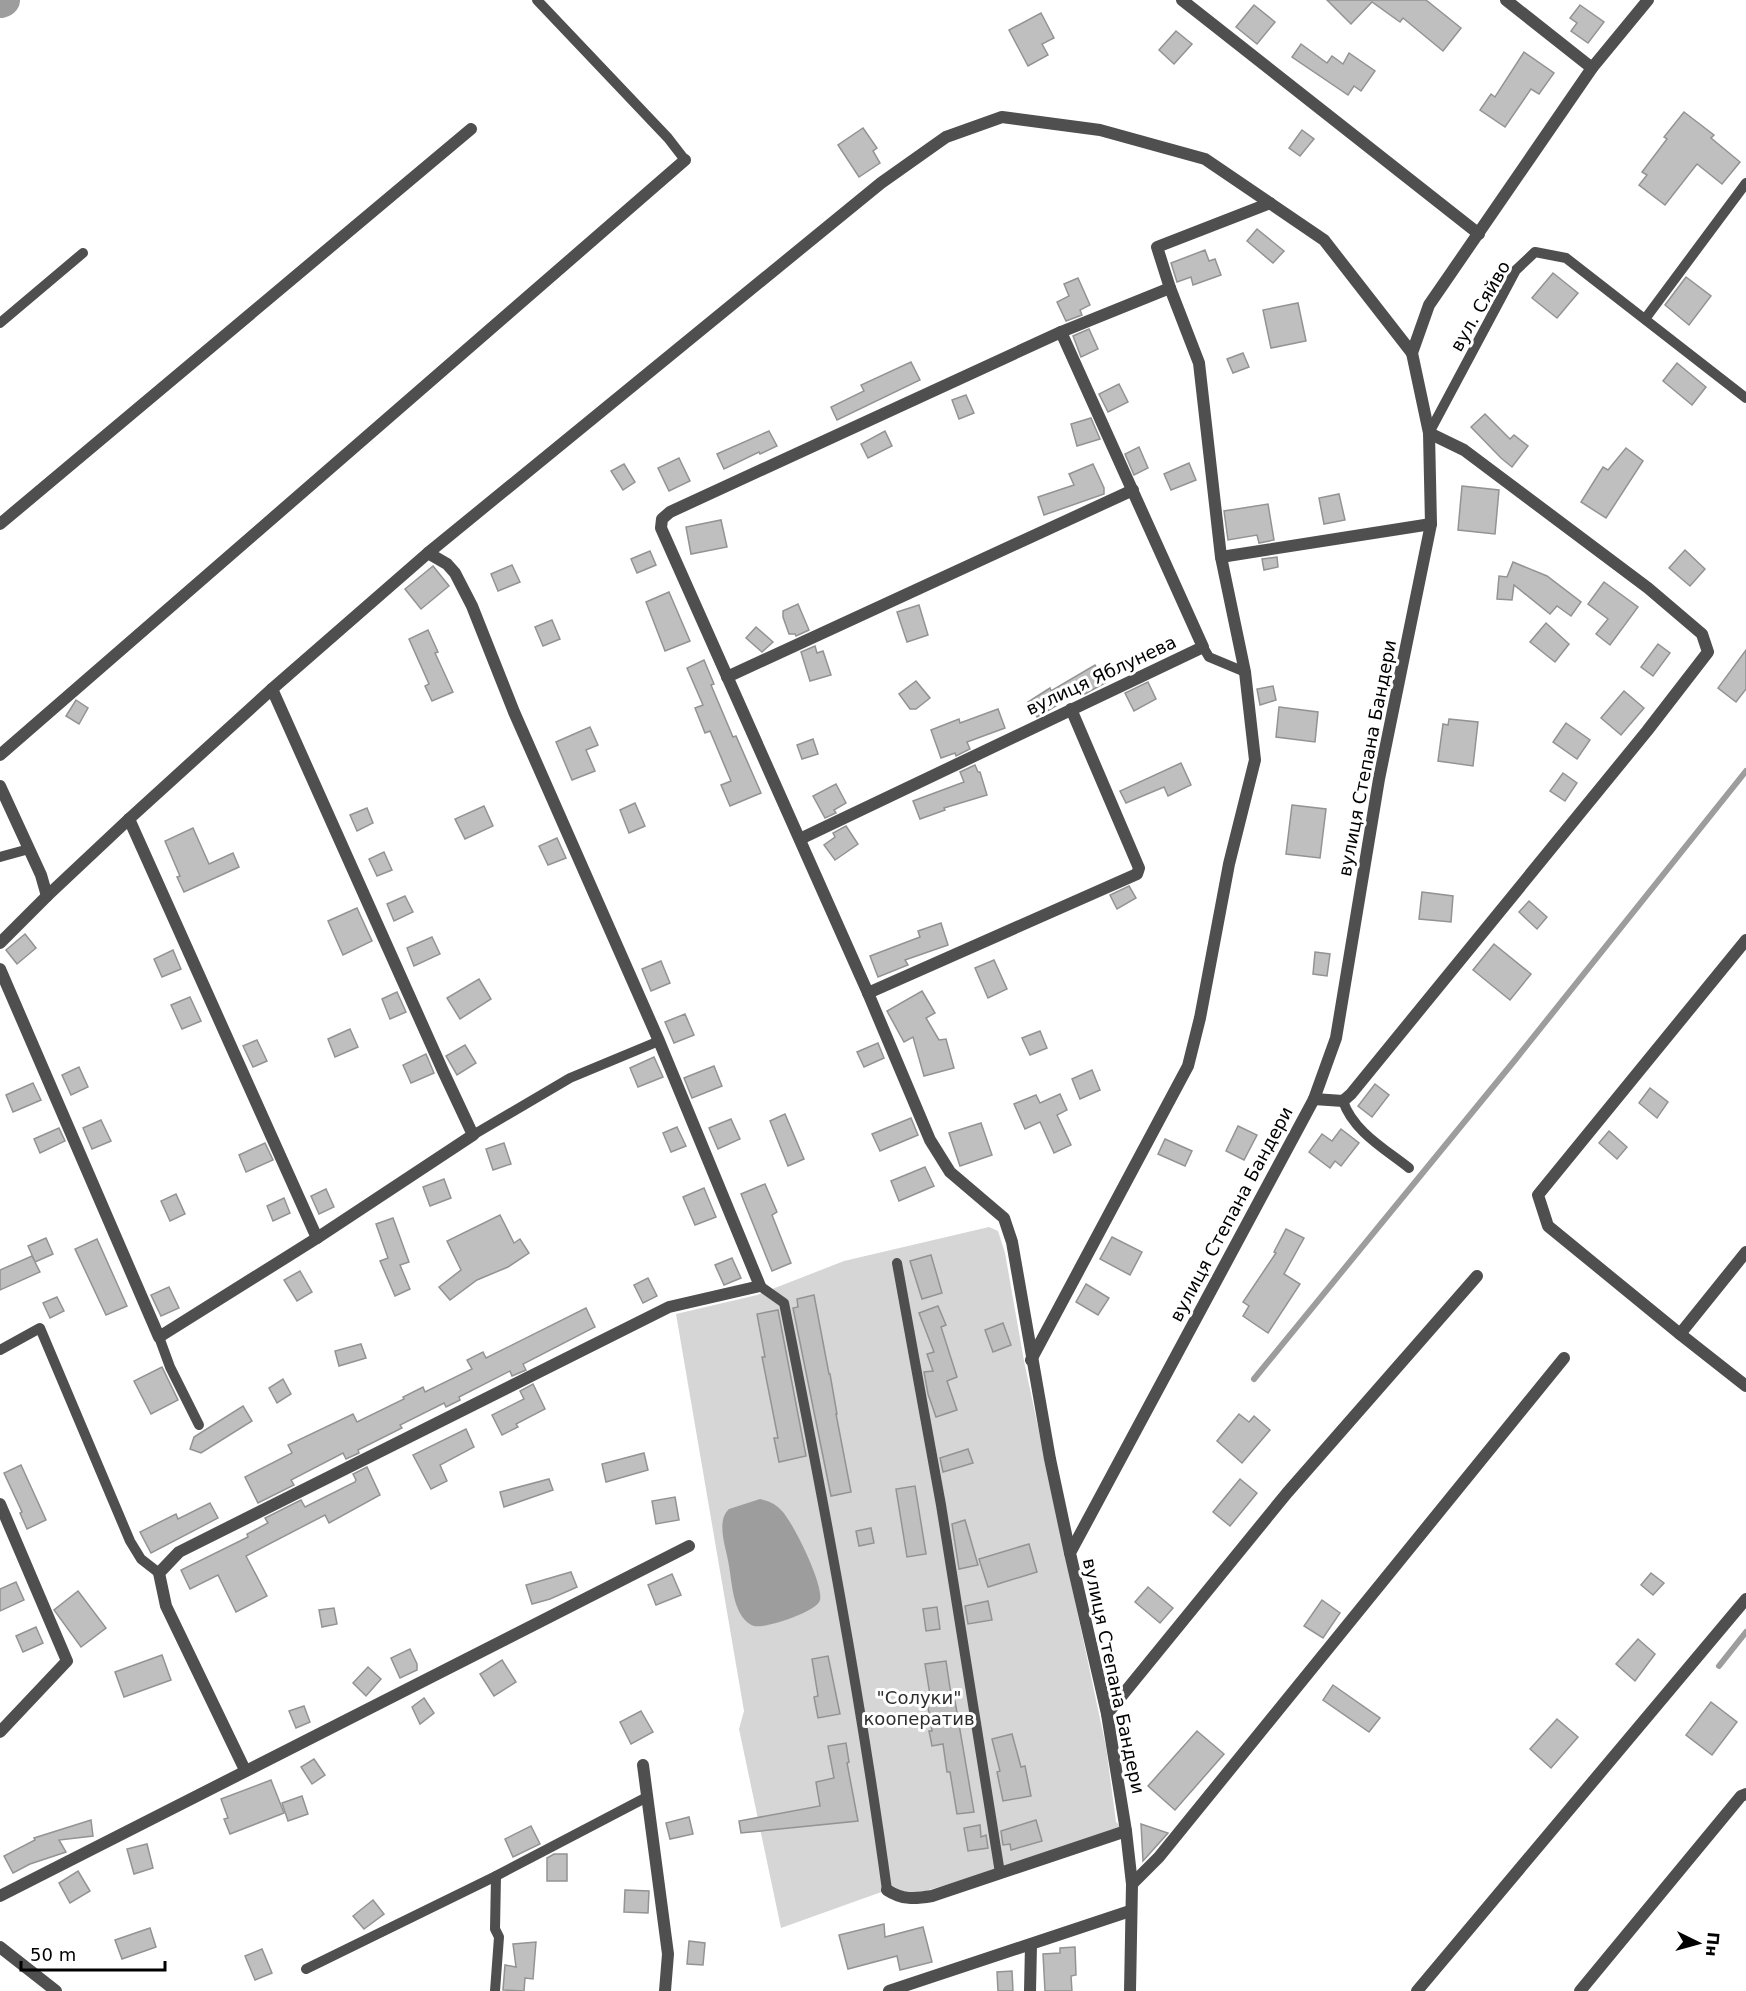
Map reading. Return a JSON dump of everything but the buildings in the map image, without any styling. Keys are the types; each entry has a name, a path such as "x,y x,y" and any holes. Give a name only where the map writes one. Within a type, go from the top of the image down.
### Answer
{"street":[{"path":"1182,0 1479,234"},
{"path":"1506,0 1592,68"},
{"path":"1412,353 1429,305 1592,68 1648,0"},
{"path":"0,943 46,896 129,819 272,689 428,553 881,183 946,137 1002,117 1100,130 1205,159 1324,240 1412,353"},
{"path":"0,524 471,129"},
{"path":"0,755 686,160"},
{"path":"1031,1360 1188,1066 1200,1018 1229,864 1255,760 1245,672 1221,557 1199,363 1157,248 1270,203"},
{"path":"1070,1553 1031,1360 1012,1242 1004,1218 950,1172 930,1140 868,993 661,528 662,519 670,512 1061,332 1170,288"},
{"name":"вулиця Яблунева","path":"800,839 1203,647 1061,332"},
{"name":"вулиця Степана Бандери","path":"1130,1991 1132,1884 1126,1831 1107,1714 1070,1553 1314,1099 1336,1038 1379,779 1431,524 1429,433 1412,353"},
{"path":"1314,1099 1343,1101 1351,1094 1647,731 1708,652 1702,634 1648,588 1464,450 1429,433"},
{"path":"727,677 1133,490"},
{"path":"1221,557 1431,524"},
{"path":"245,1770 166,1606 159,1573 179,1552 669,1308 760,1286 659,1041 514,712 463,586 447,564 428,553"},
{"path":"0,969 159,1338 317,1238 473,1135 272,689"},
{"path":"868,993 1137,874 1139,868 1071,709"},
{"path":"0,786 44,884 46,896"},
{"path":"129,819 317,1238"},
{"path":"1746,940 1538,1195 1548,1227 1746,1386"},
{"path":"1680,1334 1746,1252"},
{"path":"1107,1714 1287,1493 1477,1276"},
{"path":"1132,1884 1159,1857 1564,1358"},
{"path":"0,1504 67,1660 0,1732"},
{"path":"0,1896 689,1546"},
{"path":"1417,1991 1746,1599"},
{"path":"644,1765 668,1954 664,1991"},
{"path":"1580,1991 1741,1796 1746,1794"},
{"path":"887,1890 897,1896 921,1898 1126,1831"},
{"path":"889,1991 1130,1911"},
{"path":"1030,1991 1031,1945"},
{"path":"0,1947 56,1991"}],"lane":[{"path":"537,0 668,138 686,160"},
{"path":"1645,319 1746,183"},
{"name":"вул. Сяйво","path":"1429,433 1516,270 1535,252 1566,258 1746,398"},
{"path":"0,323 82,253"},
{"path":"1203,647 1209,657 1245,672"},
{"path":"0,857 29,849"},
{"path":"473,1135 570,1078 659,1041"},
{"path":"1343,1101 1346,1111 1366,1135 1409,1168"},
{"path":"897,1263 943,1516 1000,1873"},
{"path":"760,1286 784,1303 827,1524 872,1782 887,1890"},
{"path":"0,1350 40,1328 130,1541 141,1559 159,1573"},
{"path":"159,1338 170,1367 199,1425"},
{"path":"306,1969 496,1876 647,1797"},
{"path":"495,1991 500,1937 495,1929 496,1876"}],"green space":[{"name":"\"Солуки\" кооператив","path":"989,1227 998,1231 1005,1253 1024,1361 1106,1747 1116,1822 1126,1831 919,1893 887,1890 781,1928 739,1729 744,1711 676,1314 757,1295 844,1261"}],"shaded area":[{"path":"760,1499 778,1507 792,1525 812,1567 820,1592 820,1600 811,1609 801,1614 769,1625 753,1626 742,1617 736,1603 722,1529 729,1509"}],"waterway":[{"path":"1254,1379 1515,1060 1746,771"},
{"path":"1719,1666 1746,1632"}]}
